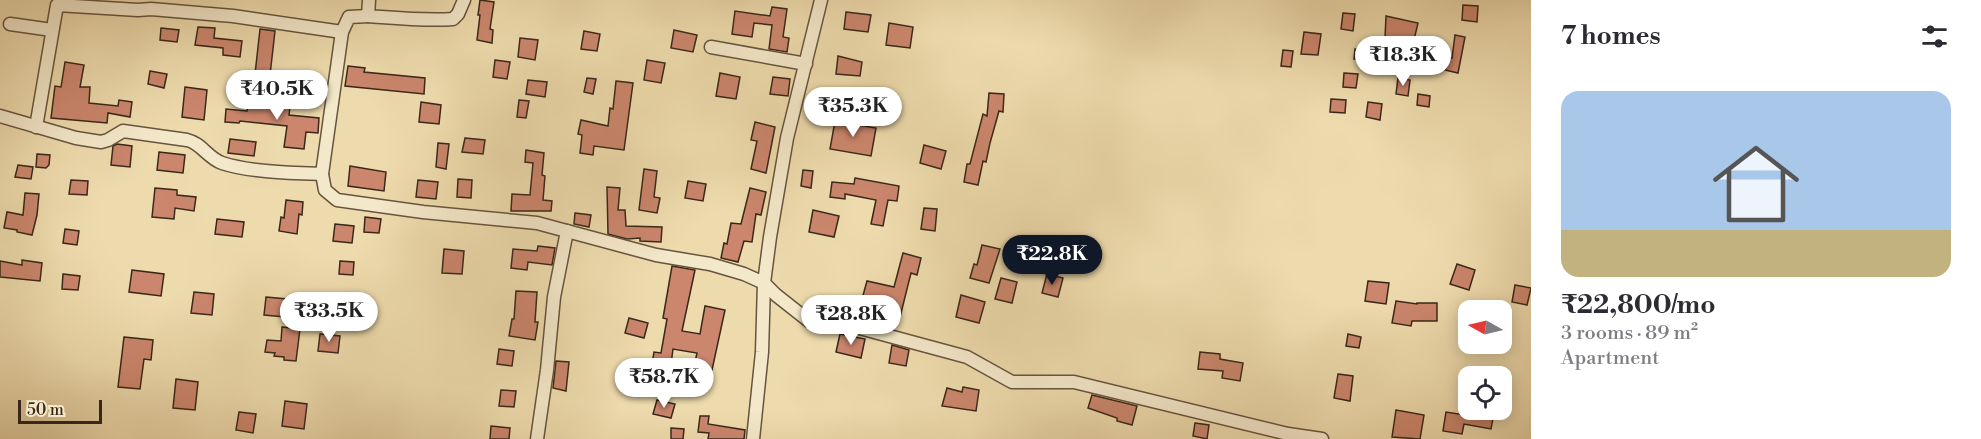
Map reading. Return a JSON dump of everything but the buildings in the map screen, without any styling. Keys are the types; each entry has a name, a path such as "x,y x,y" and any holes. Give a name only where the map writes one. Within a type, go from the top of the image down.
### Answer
{"street":[{"path":"368,16 369,0"},
{"path":"464,0 458,14 453,19 349,17 342,32 322,174 326,190 337,200 423,212 537,223 656,255 710,264 744,274 764,283 809,321 855,327 967,357 1012,382 1074,382 1288,435 1322,439"},
{"path":"753,439 762,352 764,283 770,237 785,148 821,0"},
{"path":"36,127 57,3 233,16 342,32"},
{"path":"10,24 52,30"},
{"path":"711,47 806,64"},
{"path":"0,116 76,138 101,142 123,131 187,140 194,142 216,160 225,164 322,174"},
{"path":"537,439 554,297 567,231"}]}
